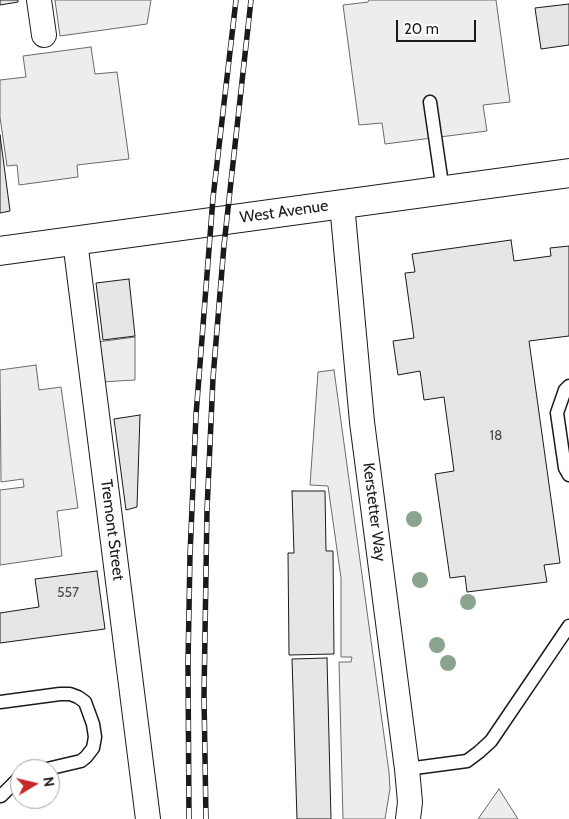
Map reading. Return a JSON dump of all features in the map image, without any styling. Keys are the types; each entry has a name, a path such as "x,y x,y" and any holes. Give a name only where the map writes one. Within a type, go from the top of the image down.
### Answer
{"street":[{"path":"38,0 44,35"},
{"name":"West Avenue","path":"0,251 569,173"},
{"name":"Kerstetter Way","path":"342,204 362,422 407,769 410,802 408,819"},
{"name":"Tremont Street","path":"75,241 148,819"}],"lane":[{"path":"430,102 443,190"},
{"path":"569,386 565,390 558,413 565,468 569,475"},
{"path":"407,769 467,760 479,752 491,741 569,626"},
{"path":"0,702 70,694 85,702 93,724 95,737 93,748 81,761 60,766"},
{"path":"1,796 10,787"}],"shaded area":[{"path":"55,0 151,0 147,24 60,36"},
{"path":"369,0 496,0 510,102 483,105 487,131 385,144 382,123 359,125 343,5 368,2"},
{"path":"91,47 95,74 117,72 129,159 77,165 78,177 19,185 17,165 7,166 0,117 0,80 26,77 23,56"},
{"path":"135,337 135,380 101,382 97,342"},
{"path":"36,365 39,390 61,387 78,508 57,511 62,556 0,565 0,490 24,487 23,479 1,482 0,370"},
{"path":"334,370 389,772 390,789 385,819 343,819 339,662 351,662 352,657 341,657 341,578 328,486 310,485 318,372"},
{"path":"499,789 518,819 478,819"}],"building":[{"path":"0,0 18,0 18,2 0,5"},
{"path":"569,4 569,45 541,49 535,8"},
{"path":"0,135 10,211 0,213"},
{"path":"511,240 514,261 551,256 550,248 569,246 569,336 529,341 560,563 544,565 547,582 467,592 465,576 450,578 435,474 454,471 444,397 424,400 420,371 398,375 393,341 414,338 405,273 415,272 412,254"},
{"path":"129,279 135,336 103,340 96,283"},
{"path":"140,415 137,507 126,510 114,419"},
{"path":"292,491 325,491 326,551 333,551 334,654 289,655 288,553 294,553"},
{"path":"97,571 105,629 0,643 0,613 39,607 35,579"},
{"path":"327,658 331,819 297,819 292,659"}],"railway":[{"path":"189,819 188,663 196,415 213,198 236,0"},
{"path":"206,819 204,696 207,510 213,378 224,245 251,0"}]}
